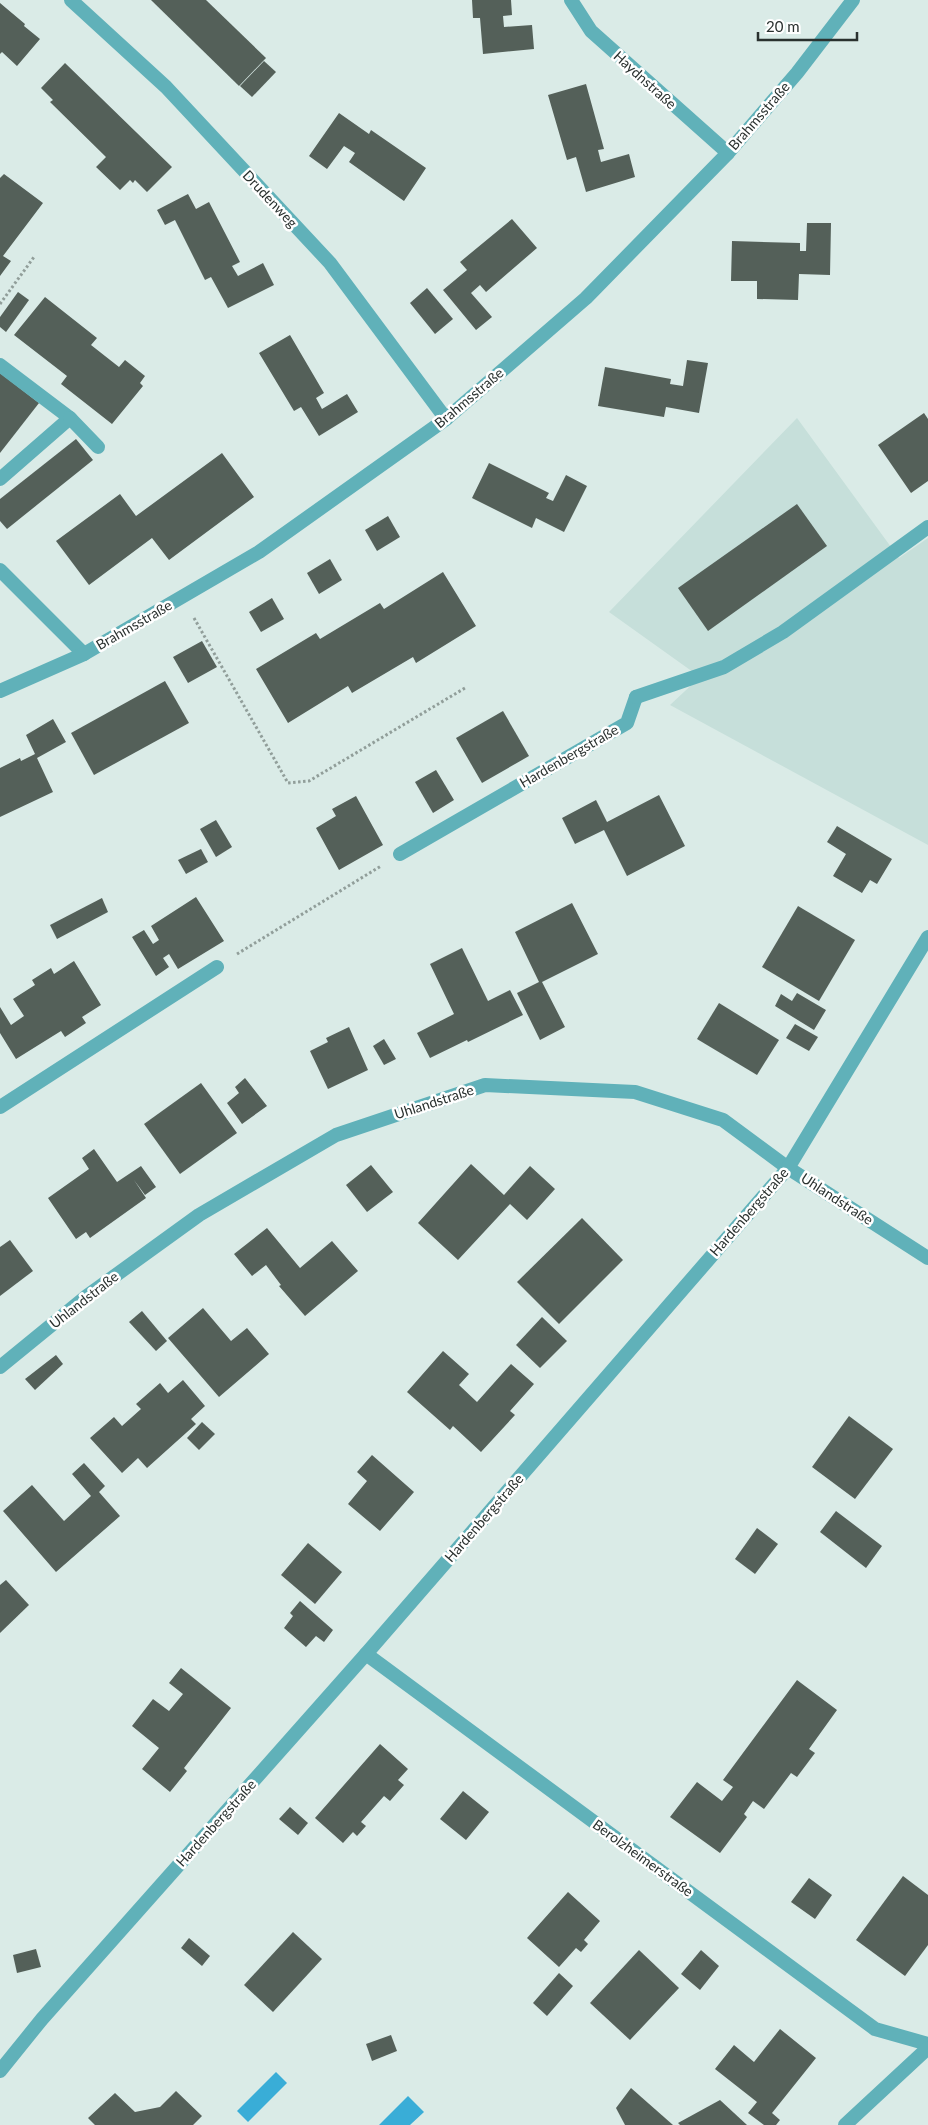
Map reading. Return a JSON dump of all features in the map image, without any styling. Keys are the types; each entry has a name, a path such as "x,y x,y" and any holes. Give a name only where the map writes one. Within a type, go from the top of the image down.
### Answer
{"street":[{"name":"Drudenweg","path":"71,0 166,87 330,264 446,419"},
{"name":"Haydnstraße","path":"570,0 591,32 728,153"},
{"name":"Brahmsstraße","path":"0,691 84,654 259,552 446,419 586,298 728,153 796,73 853,0"},
{"path":"0,365 70,418 98,447"},
{"path":"0,479 70,418"},
{"name":"Hardenbergstraße","path":"400,854 627,723 636,697 724,667 783,632 928,527"},
{"path":"0,570 84,654"},
{"name":"Hardenbergstraße","path":"0,2071 42,2019 366,1654 788,1168 928,937"},
{"path":"0,1107 218,966"},
{"name":"Uhlandstraße","path":"0,1367 87,1296 199,1215 336,1135 485,1085 635,1092 722,1120 788,1168 928,1258"},
{"name":"Berolzheimerstraße","path":"366,1654 875,2029 928,2046"},
{"path":"845,2125 928,2046"}],"path":[{"path":"0,304 34,257"},
{"path":"182,597 288,782 309,781 465,688"},
{"path":"218,966 400,854"}],"shaded area":[{"path":"797,418 899,558 928,538 928,845 670,705 700,677 609,612"}],"water":[{"path":"276,2072 287,2083 248,2122 237,2111"},
{"path":"408,2096 424,2112 410,2125 379,2125"}],"building":[{"path":"151,0 206,0 266,58 239,86"},
{"path":"472,0 511,0 512,15 503,16 504,27 532,25 534,49 483,54 480,18 473,18"},
{"path":"0,3 40,39 17,66 2,52 0,54"},
{"path":"264,61 276,72 252,97 240,86"},
{"path":"65,63 172,167 147,192 135,180 133,183 130,180 120,190 96,167 106,157 50,102 53,100 41,88"},
{"path":"586,84 604,149 598,150 601,162 629,154 635,177 586,192 576,157 567,160 548,95"},
{"path":"339,113 369,134 371,130 426,168 404,201 349,162 355,153 344,146 327,169 309,156"},
{"path":"4,174 43,203 3,256 11,261 0,276 0,178"},
{"path":"188,194 196,209 209,202 240,262 232,266 238,276 263,263 274,285 228,308 211,277 205,280 175,220 165,225 157,210"},
{"path":"512,219 537,248 486,292 480,285 471,293 492,317 476,330 443,290 467,270 460,262"},
{"path":"807,223 831,223 830,275 799,274 798,300 757,299 757,281 731,281 732,241 800,243 800,251 806,251"},
{"path":"427,288 453,319 435,334 410,303"},
{"path":"18,292 29,300 6,332 0,327 0,317"},
{"path":"45,297 97,338 91,345 119,367 125,360 145,376 140,383 143,386 112,424 61,384 67,376 14,335"},
{"path":"290,335 324,393 316,398 322,409 347,394 358,412 319,436 301,407 294,411 259,353"},
{"path":"687,360 708,363 699,413 666,407 664,417 598,406 605,367 671,379 670,384 683,386"},
{"path":"0,373 39,403 0,453"},
{"path":"924,413 928,419 928,481 911,493 878,445"},
{"path":"76,439 93,460 7,529 0,521 0,499"},
{"path":"222,453 254,497 169,560 152,538 89,585 56,541 120,494 136,516"},
{"path":"489,463 549,493 546,498 553,501 566,475 587,486 564,532 536,518 532,528 472,498"},
{"path":"797,504 827,546 708,631 678,588"},
{"path":"388,516 400,537 377,551 365,530"},
{"path":"330,559 342,580 319,594 307,573"},
{"path":"443,572 476,626 416,663 413,657 352,693 348,686 288,723 256,669 316,633 320,639 380,603 384,609"},
{"path":"272,598 284,619 261,632 249,612"},
{"path":"202,641 217,667 188,683 173,657"},
{"path":"165,681 189,723 94,775 71,733"},
{"path":"503,711 529,756 482,783 456,738"},
{"path":"53,719 66,742 37,758 53,792 0,817 0,768 20,758 21,761 35,754 26,735"},
{"path":"436,770 454,800 433,813 415,782"},
{"path":"659,795 685,846 627,876 604,830 575,844 562,818 596,800 607,822"},
{"path":"356,796 383,845 339,870 316,828 336,816 332,809"},
{"path":"216,820 232,847 216,857 200,829"},
{"path":"837,826 892,859 877,884 870,880 862,893 833,876 846,854 827,842"},
{"path":"201,849 208,862 186,874 178,860"},
{"path":"196,897 224,941 178,969 169,954 163,958 169,967 156,976 132,937 144,930 153,944 159,940 151,926"},
{"path":"102,898 108,912 57,939 50,925"},
{"path":"572,903 598,954 542,982 565,1027 540,1040 517,993 539,982 515,932"},
{"path":"798,906 855,940 819,1001 762,967"},
{"path":"462,948 488,1001 510,990 523,1015 430,1058 417,1033 454,1014 430,964"},
{"path":"74,961 101,1005 82,1017 86,1023 65,1037 61,1031 16,1059 0,1033 0,1007 11,1025 24,1016 13,999 35,985 32,980 51,968 54,974"},
{"path":"797,993 826,1010 814,1030 775,1006 781,994 792,1001"},
{"path":"719,1003 779,1040 757,1075 697,1039"},
{"path":"795,1024 818,1037 809,1051 786,1038"},
{"path":"349,1027 368,1070 328,1089 310,1051 328,1042 326,1038"},
{"path":"384,1039 396,1059 384,1065 373,1046"},
{"path":"245,1078 267,1106 242,1124 227,1103 239,1093 235,1087"},
{"path":"201,1083 237,1133 180,1174 144,1124"},
{"path":"94,1149 117,1182 141,1166 156,1187 145,1195 134,1180 146,1198 90,1238 86,1232 76,1239 48,1198 89,1169 82,1158"},
{"path":"471,1164 504,1195 530,1166 555,1189 527,1220 510,1204 458,1260 418,1223"},
{"path":"371,1165 393,1192 367,1212 346,1185"},
{"path":"582,1218 623,1260 559,1324 517,1282"},
{"path":"267,1228 300,1268 332,1241 358,1271 305,1316 279,1286 281,1285 266,1265 252,1276 234,1254"},
{"path":"10,1240 33,1271 0,1296 0,1247"},
{"path":"203,1308 231,1341 247,1328 269,1354 219,1397 168,1338"},
{"path":"142,1311 167,1341 156,1351 129,1322"},
{"path":"542,1317 567,1341 540,1368 516,1345"},
{"path":"443,1351 469,1374 459,1385 477,1402 511,1364 534,1384 510,1411 515,1415 481,1452 453,1426 450,1430 407,1392"},
{"path":"56,1355 63,1364 35,1390 25,1379"},
{"path":"183,1380 205,1406 191,1419 196,1424 147,1468 138,1458 122,1473 90,1438 114,1417 122,1426 141,1409 136,1404 160,1383 168,1393"},
{"path":"849,1416 893,1449 855,1499 812,1467"},
{"path":"202,1422 215,1434 199,1450 187,1438"},
{"path":"372,1455 414,1492 380,1531 348,1504 367,1481 357,1472"},
{"path":"84,1463 105,1486 99,1492 120,1516 56,1572 3,1511 32,1485 64,1521 91,1496 72,1474"},
{"path":"836,1511 882,1546 866,1568 820,1532"},
{"path":"757,1528 778,1544 755,1574 735,1559"},
{"path":"308,1543 342,1572 315,1604 281,1575"},
{"path":"6,1580 29,1605 0,1633 0,1585"},
{"path":"300,1601 333,1630 324,1642 316,1636 306,1647 284,1628 293,1616 290,1613"},
{"path":"181,1668 231,1708 184,1768 187,1771 170,1792 142,1769 159,1748 132,1726 153,1699 169,1711 183,1694 169,1683"},
{"path":"797,1680 837,1710 809,1749 815,1753 797,1777 791,1773 764,1809 753,1801 744,1814 747,1817 720,1853 670,1817 697,1782 722,1801 733,1787 723,1780"},
{"path":"380,1744 408,1769 398,1780 404,1785 390,1801 384,1796 361,1822 366,1826 357,1836 353,1832 343,1843 315,1818"},
{"path":"463,1791 489,1812 466,1840 440,1819"},
{"path":"290,1807 308,1823 298,1835 279,1819"},
{"path":"903,1876 928,1895 928,1945 905,1976 856,1940"},
{"path":"809,1878 832,1895 815,1919 791,1902"},
{"path":"568,1892 600,1921 584,1940 588,1944 581,1952 576,1948 559,1967 527,1938"},
{"path":"293,1932 322,1959 273,2012 244,1985"},
{"path":"189,1938 210,1956 202,1966 181,1948"},
{"path":"36,1949 41,1967 17,1973 13,1955"},
{"path":"639,1950 679,1988 630,2040 590,2003"},
{"path":"701,1950 719,1966 700,1990 681,1974"},
{"path":"559,1973 573,1986 547,2016 533,2003"},
{"path":"780,2029 816,2058 772,2113 780,2120 776,2125 764,2125 748,2113 757,2102 715,2069 734,2045 754,2062"},
{"path":"391,2035 397,2051 372,2061 366,2044"},
{"path":"631,2088 673,2125 625,2125 616,2108"},
{"path":"176,2091 202,2116 193,2125 95,2125 88,2118 115,2093 135,2112 160,2107"},
{"path":"720,2100 747,2125 680,2125 678,2123"}]}
